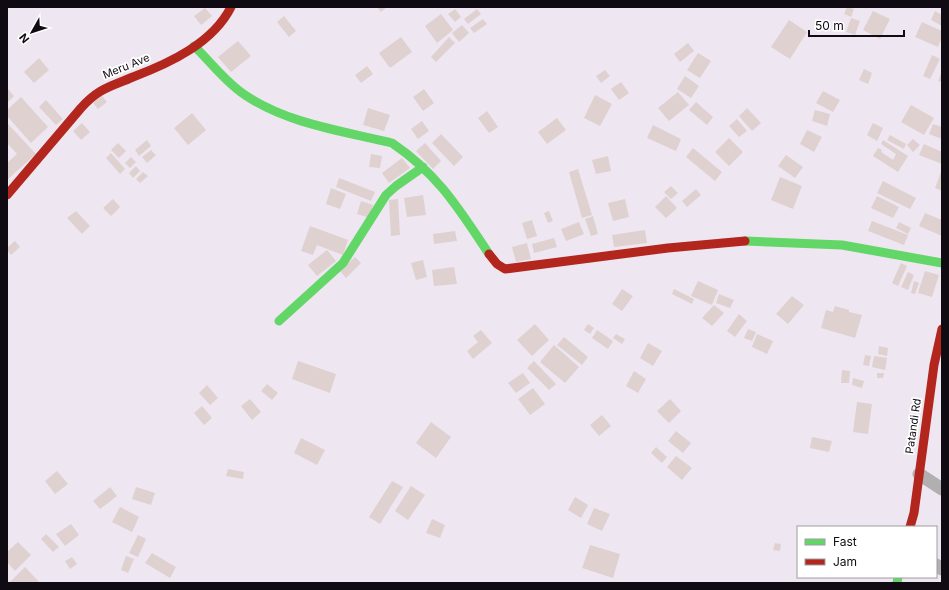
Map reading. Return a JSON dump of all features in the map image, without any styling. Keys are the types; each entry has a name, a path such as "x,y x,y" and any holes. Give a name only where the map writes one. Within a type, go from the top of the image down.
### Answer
{"street":[{"name":"Meru Ave","path":"7,196 43,151 91,98 102,89 171,60 194,46 207,37 226,20 231,7"},
{"path":"194,46 233,85 244,94 260,103 289,117 392,143 406,152 443,188 472,226 492,258 501,269 668,248 740,241 842,245 942,263"},
{"path":"279,321 343,263 386,195 423,167"},
{"name":"Patandi Rd","path":"910,526 914,513 934,365 942,330"},
{"path":"919,474 942,489"}],"building":[{"path":"377,7 387,7 381,12"},
{"path":"847,7 854,9 851,17 844,14"},
{"path":"205,8 212,16 201,25 194,16"},
{"path":"455,9 461,17 455,22 448,14"},
{"path":"477,9 481,14 468,24 464,19"},
{"path":"873,11 890,19 880,39 863,30"},
{"path":"935,11 942,15 942,26 931,20"},
{"path":"441,14 453,30 437,43 425,26"},
{"path":"284,16 296,31 289,37 277,22"},
{"path":"851,18 860,21 855,35 846,32"},
{"path":"483,19 487,24 474,33 470,28"},
{"path":"789,20 807,32 790,59 771,47"},
{"path":"922,22 942,31 942,37 938,47 915,37"},
{"path":"462,25 469,33 459,42 452,33"},
{"path":"401,37 412,52 390,68 379,53"},
{"path":"449,37 455,43 436,62 431,57"},
{"path":"238,41 251,56 231,72 218,57"},
{"path":"688,43 694,51 680,62 674,54"},
{"path":"698,53 711,61 700,78 687,70"},
{"path":"932,55 940,59 930,79 923,76"},
{"path":"39,58 49,70 34,83 24,72"},
{"path":"367,66 373,74 361,83 355,75"},
{"path":"864,69 872,73 868,84 859,80"},
{"path":"605,70 610,76 601,83 596,76"},
{"path":"942,71 942,82 938,81"},
{"path":"685,76 699,86 691,98 677,89"},
{"path":"621,82 629,93 619,100 611,89"},
{"path":"7,88 14,96 7,103"},
{"path":"424,89 434,103 423,111 413,97"},
{"path":"823,91 840,100 833,112 816,103"},
{"path":"678,92 689,105 669,121 658,108"},
{"path":"595,95 612,104 600,126 584,118"},
{"path":"102,96 107,102 98,109 93,103"},
{"path":"21,97 48,127 31,143 7,116 7,110"},
{"path":"46,100 63,119 56,125 39,107"},
{"path":"696,102 713,117 707,125 689,110"},
{"path":"911,105 934,118 924,135 901,122"},
{"path":"368,108 390,115 384,131 363,125"},
{"path":"747,108 761,123 752,131 739,116"},
{"path":"815,110 830,114 827,126 812,121"},
{"path":"487,111 498,127 489,133 478,118"},
{"path":"192,113 206,130 188,145 174,128"},
{"path":"557,118 566,130 547,144 538,132"},
{"path":"737,119 747,131 739,137 729,126"},
{"path":"422,121 429,131 418,139 411,129"},
{"path":"7,123 36,154 8,179 7,163 17,154 7,143"},
{"path":"82,123 90,132 81,140 73,131"},
{"path":"873,123 883,128 877,141 867,135"},
{"path":"933,124 942,127 942,139 929,134"},
{"path":"653,125 681,139 676,151 647,138"},
{"path":"807,130 822,137 814,152 800,144"},
{"path":"441,134 463,157 454,166 432,143"},
{"path":"890,135 906,144 904,149 887,140"},
{"path":"729,138 743,152 729,166 715,152"},
{"path":"913,139 920,145 913,152 907,145"},
{"path":"147,140 151,146 139,156 135,150"},
{"path":"883,140 908,156 898,172 873,156 878,148 882,150 881,152 893,160 896,154 881,144"},
{"path":"118,143 126,151 119,158 111,150"},
{"path":"425,143 441,161 433,169 416,151"},
{"path":"924,144 942,152 942,164 919,155"},
{"path":"693,148 722,172 715,181 686,157"},
{"path":"151,150 156,155 147,163 142,157"},
{"path":"111,153 125,169 120,174 106,158"},
{"path":"371,154 382,156 380,168 369,167"},
{"path":"786,155 803,167 795,178 778,166"},
{"path":"608,156 611,171 596,174 592,160"},
{"path":"131,157 136,162 130,168 125,163"},
{"path":"402,158 410,168 389,183 382,173"},
{"path":"136,166 140,171 133,178 129,173"},
{"path":"578,169 592,215 582,218 569,172"},
{"path":"942,169 942,191 935,188"},
{"path":"143,172 148,176 140,183 136,179"},
{"path":"780,177 802,186 793,209 771,200"},
{"path":"339,178 375,192 371,201 336,187"},
{"path":"883,181 916,198 910,209 877,193"},
{"path":"671,186 678,193 671,199 664,192"},
{"path":"331,188 346,194 340,209 326,204"},
{"path":"696,189 701,195 687,207 682,201"},
{"path":"423,195 426,215 407,217 404,198"},
{"path":"666,196 677,208 666,218 655,207"},
{"path":"877,196 899,207 893,218 871,208"},
{"path":"113,199 120,207 111,216 103,208"},
{"path":"398,199 400,235 391,236 389,200"},
{"path":"625,199 629,217 613,221 608,203"},
{"path":"361,201 373,205 370,218 357,214"},
{"path":"76,211 90,226 82,234 67,218"},
{"path":"549,211 553,221 548,223 544,213"},
{"path":"925,213 942,220 942,236 919,226"},
{"path":"593,216 598,234 591,236 585,219"},
{"path":"532,220 537,236 527,239 522,223"},
{"path":"872,221 908,235 904,245 868,231"},
{"path":"579,222 584,234 566,241 561,229"},
{"path":"899,222 911,228 908,234 896,228"},
{"path":"310,226 348,240 343,255 317,245 313,255 301,251"},
{"path":"645,230 647,243 614,247 612,235"},
{"path":"455,231 457,241 434,244 433,234"},
{"path":"554,238 557,247 534,253 532,244"},
{"path":"15,241 20,247 11,255 7,248"},
{"path":"527,243 531,259 516,262 512,247"},
{"path":"327,250 336,261 317,276 308,265"},
{"path":"355,257 361,263 346,278 340,271"},
{"path":"423,260 427,277 416,280 411,263"},
{"path":"901,263 907,266 898,286 892,283"},
{"path":"454,267 457,284 434,286 432,270"},
{"path":"925,271 939,275 932,297 918,293"},
{"path":"908,272 914,275 908,290 901,287"},
{"path":"698,281 718,290 712,305 691,296"},
{"path":"914,281 919,283 915,294 911,293"},
{"path":"622,289 633,296 622,311 612,304"},
{"path":"674,289 694,299 692,304 672,294"},
{"path":"719,294 734,300 730,308 716,303"},
{"path":"792,296 804,305 788,324 776,314"},
{"path":"714,305 724,313 712,326 702,318"},
{"path":"835,306 849,310 849,312 862,315 855,338 821,328 826,310 833,312"},
{"path":"739,314 747,321 735,337 727,331"},
{"path":"535,324 549,340 532,356 517,340"},
{"path":"588,324 594,328 590,334 584,330"},
{"path":"748,329 756,332 752,341 744,338"},
{"path":"481,330 492,343 473,359 467,351 478,342 473,336"},
{"path":"597,330 613,341 608,349 592,338"},
{"path":"616,334 625,339 622,344 613,338"},
{"path":"757,334 773,341 767,354 752,347"},
{"path":"564,337 588,357 582,365 557,345"},
{"path":"648,343 662,351 653,366 640,358"},
{"path":"554,345 579,367 565,383 540,362"},
{"path":"879,346 888,348 887,356 878,354"},
{"path":"865,355 871,356 869,366 863,365"},
{"path":"874,356 887,358 885,370 872,367"},
{"path":"298,361 336,374 330,393 292,379"},
{"path":"534,361 556,384 549,390 527,368"},
{"path":"842,370 850,371 849,383 841,383"},
{"path":"634,371 646,379 638,393 626,386"},
{"path":"523,373 530,383 516,393 508,383"},
{"path":"877,373 884,373 883,378 877,378"},
{"path":"853,378 864,381 862,388 852,385"},
{"path":"267,384 278,393 272,400 261,391"},
{"path":"207,385 218,398 210,405 199,393"},
{"path":"533,388 545,404 530,415 518,399"},
{"path":"250,399 261,412 252,420 241,406"},
{"path":"670,399 681,411 669,423 657,411"},
{"path":"857,402 872,404 868,434 853,432"},
{"path":"202,406 212,418 204,425 194,413"},
{"path":"602,415 611,426 599,436 590,425"},
{"path":"431,422 451,437 436,458 416,443"},
{"path":"676,431 691,443 683,453 668,441"},
{"path":"812,437 832,441 829,452 810,448"},
{"path":"301,438 325,450 317,465 294,453"},
{"path":"656,447 667,457 662,463 651,453"},
{"path":"676,456 692,468 682,480 667,467"},
{"path":"228,469 244,472 243,479 226,476"},
{"path":"57,471 68,484 55,494 45,481"},
{"path":"392,481 403,487 380,524 369,517"},
{"path":"411,486 425,495 408,520 395,511"},
{"path":"110,487 117,496 100,509 93,501"},
{"path":"136,487 155,493 151,505 132,499"},
{"path":"575,497 588,505 581,518 568,510"},
{"path":"120,507 139,517 132,532 112,522"},
{"path":"594,508 610,514 602,531 587,524"},
{"path":"432,519 445,525 440,538 426,533"},
{"path":"71,524 79,535 65,546 56,534"},
{"path":"46,534 59,547 53,552 41,539"},
{"path":"138,535 146,539 138,557 129,553"},
{"path":"18,542 31,555 15,571 7,562 7,552"},
{"path":"775,543 781,544 780,551 773,550"},
{"path":"590,545 620,554 613,578 582,568"},
{"path":"152,553 176,567 170,578 145,563"},
{"path":"126,556 134,559 128,573 121,570"},
{"path":"72,557 77,564 70,569 65,561"},
{"path":"25,567 40,583 9,583"}],"traffic: fast":[{"path":"194,46 231,84 245,95 262,105 297,120 392,143 422,167 435,180 468,222 489,254"},
{"path":"279,321 343,263 386,195 423,167"},
{"path":"745,241 842,245 942,263"},
{"path":"897,583 898,578"}],"traffic: jam":[{"path":"7,195 87,101 99,92 161,65 189,50 213,31 223,20 231,7"},
{"path":"489,254 497,264 505,269 668,248 745,241"},
{"path":"910,526 914,513 934,365 942,329"}]}
